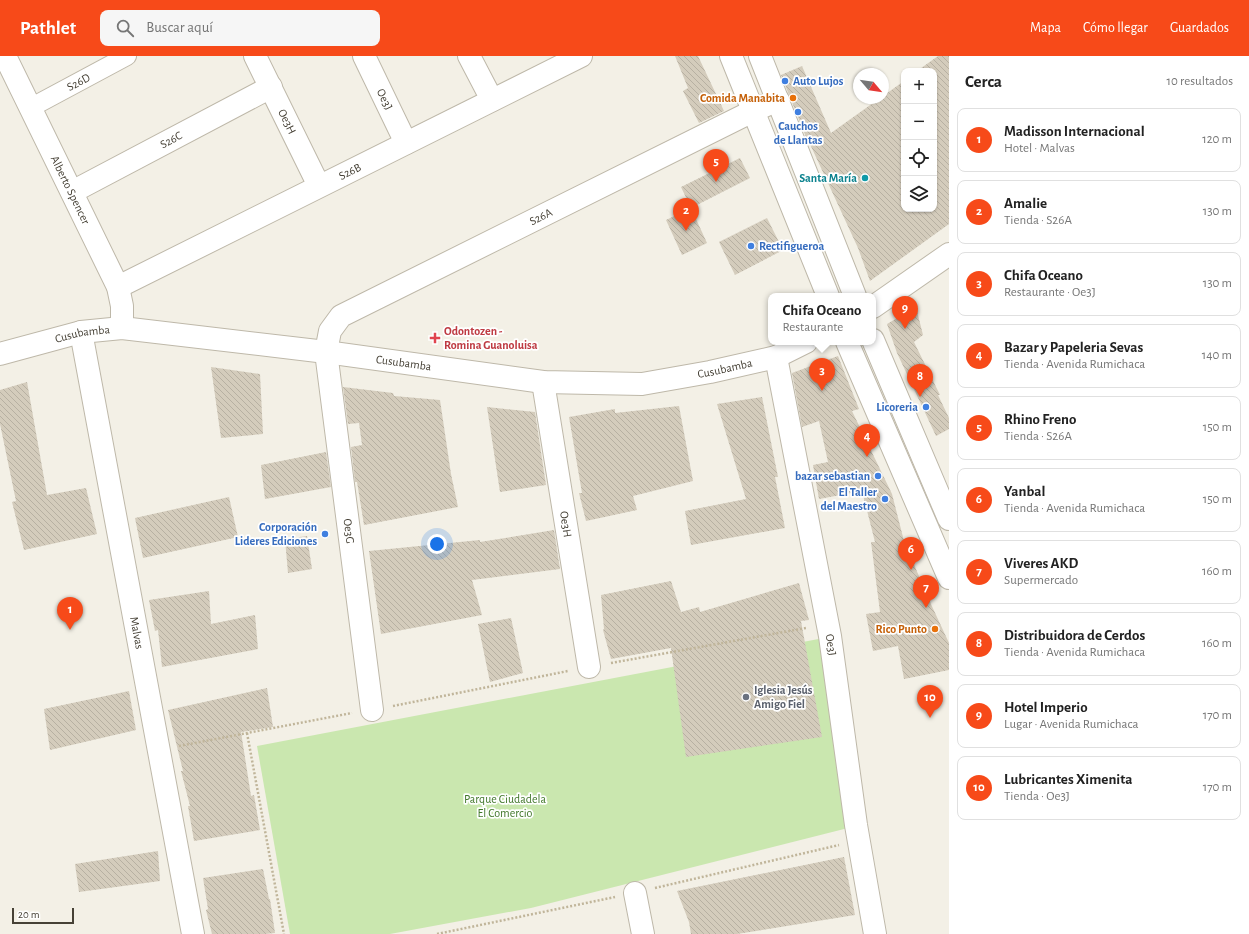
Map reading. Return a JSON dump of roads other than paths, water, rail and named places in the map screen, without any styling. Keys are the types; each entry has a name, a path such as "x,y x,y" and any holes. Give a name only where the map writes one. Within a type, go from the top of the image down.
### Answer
{"street":[{"name":"Alberto Spencer","path":"5,56 118,287 122,306 122,328"},
{"name":"S26D","path":"30,108 127,56"},
{"name":"Oe3H","path":"255,56 320,186"},
{"name":"Oe3J","path":"364,56 406,143"},
{"path":"469,56 492,100"},
{"path":"731,56 827,293"},
{"path":"760,56 854,293"},
{"name":"S26B","path":"118,287 577,57"},
{"name":"S26C","path":"72,192 271,86"},
{"name":"S26A","path":"326,352 330,331 341,316 753,111 778,100"},
{"path":"876,305 949,254"},
{"name":"Cusubamba","path":"0,354 81,332 122,328 326,352 543,382 642,384 710,372 776,357 800,345"},
{"name":"Malvas","path":"81,332 193,934"},
{"path":"848,345 949,578"},
{"path":"875,345 949,519"},
{"name":"Oe3G","path":"326,352 372,710"},
{"name":"Oe3J","path":"776,357 827,624 859,841 875,934"},
{"name":"Oe3H","path":"543,382 589,667"},
{"path":"635,893 643,934"}],"place":[{"name":"Auto Lujos","path":"785,81"},
{"name":"Comida Manabita","path":"793,98"},
{"name":"Cauchos de Llantas","path":"798,112"},
{"name":"Santa María","path":"865,178"},
{"name":"Rhino Freno","path":"716,182"},
{"name":"Amalie","path":"686,231"},
{"name":"Rectifigueroa","path":"751,246"},
{"name":"Hotel Imperio","path":"905,329"},
{"name":"Odontozen - Romina Guanoluisa","path":"435,338"},
{"name":"Chifa Oceano","path":"822,391"},
{"name":"Distribuidora de Cerdos","path":"920,397"},
{"name":"Licoreria","path":"926,407"},
{"name":"Bazar y Papeleria Sevas","path":"867,457"},
{"name":"bazar sebastian","path":"878,476"},
{"name":"El Taller del Maestro","path":"885,499"},
{"name":"Corporación Lideres Ediciones","path":"325,534"},
{"name":"Yanbal","path":"911,570"},
{"name":"Viveres AKD","path":"926,608"},
{"name":"Rico Punto","path":"935,629"},
{"name":"Madisson Internacional","path":"70,630"},
{"name":"Iglesia Jesús Amigo Fiel","path":"746,697"},
{"name":"Lubricantes Ximenita","path":"930,718"}],"park label":[{"name":"Parque Ciudadela El Comercio","path":"505,806"}]}
